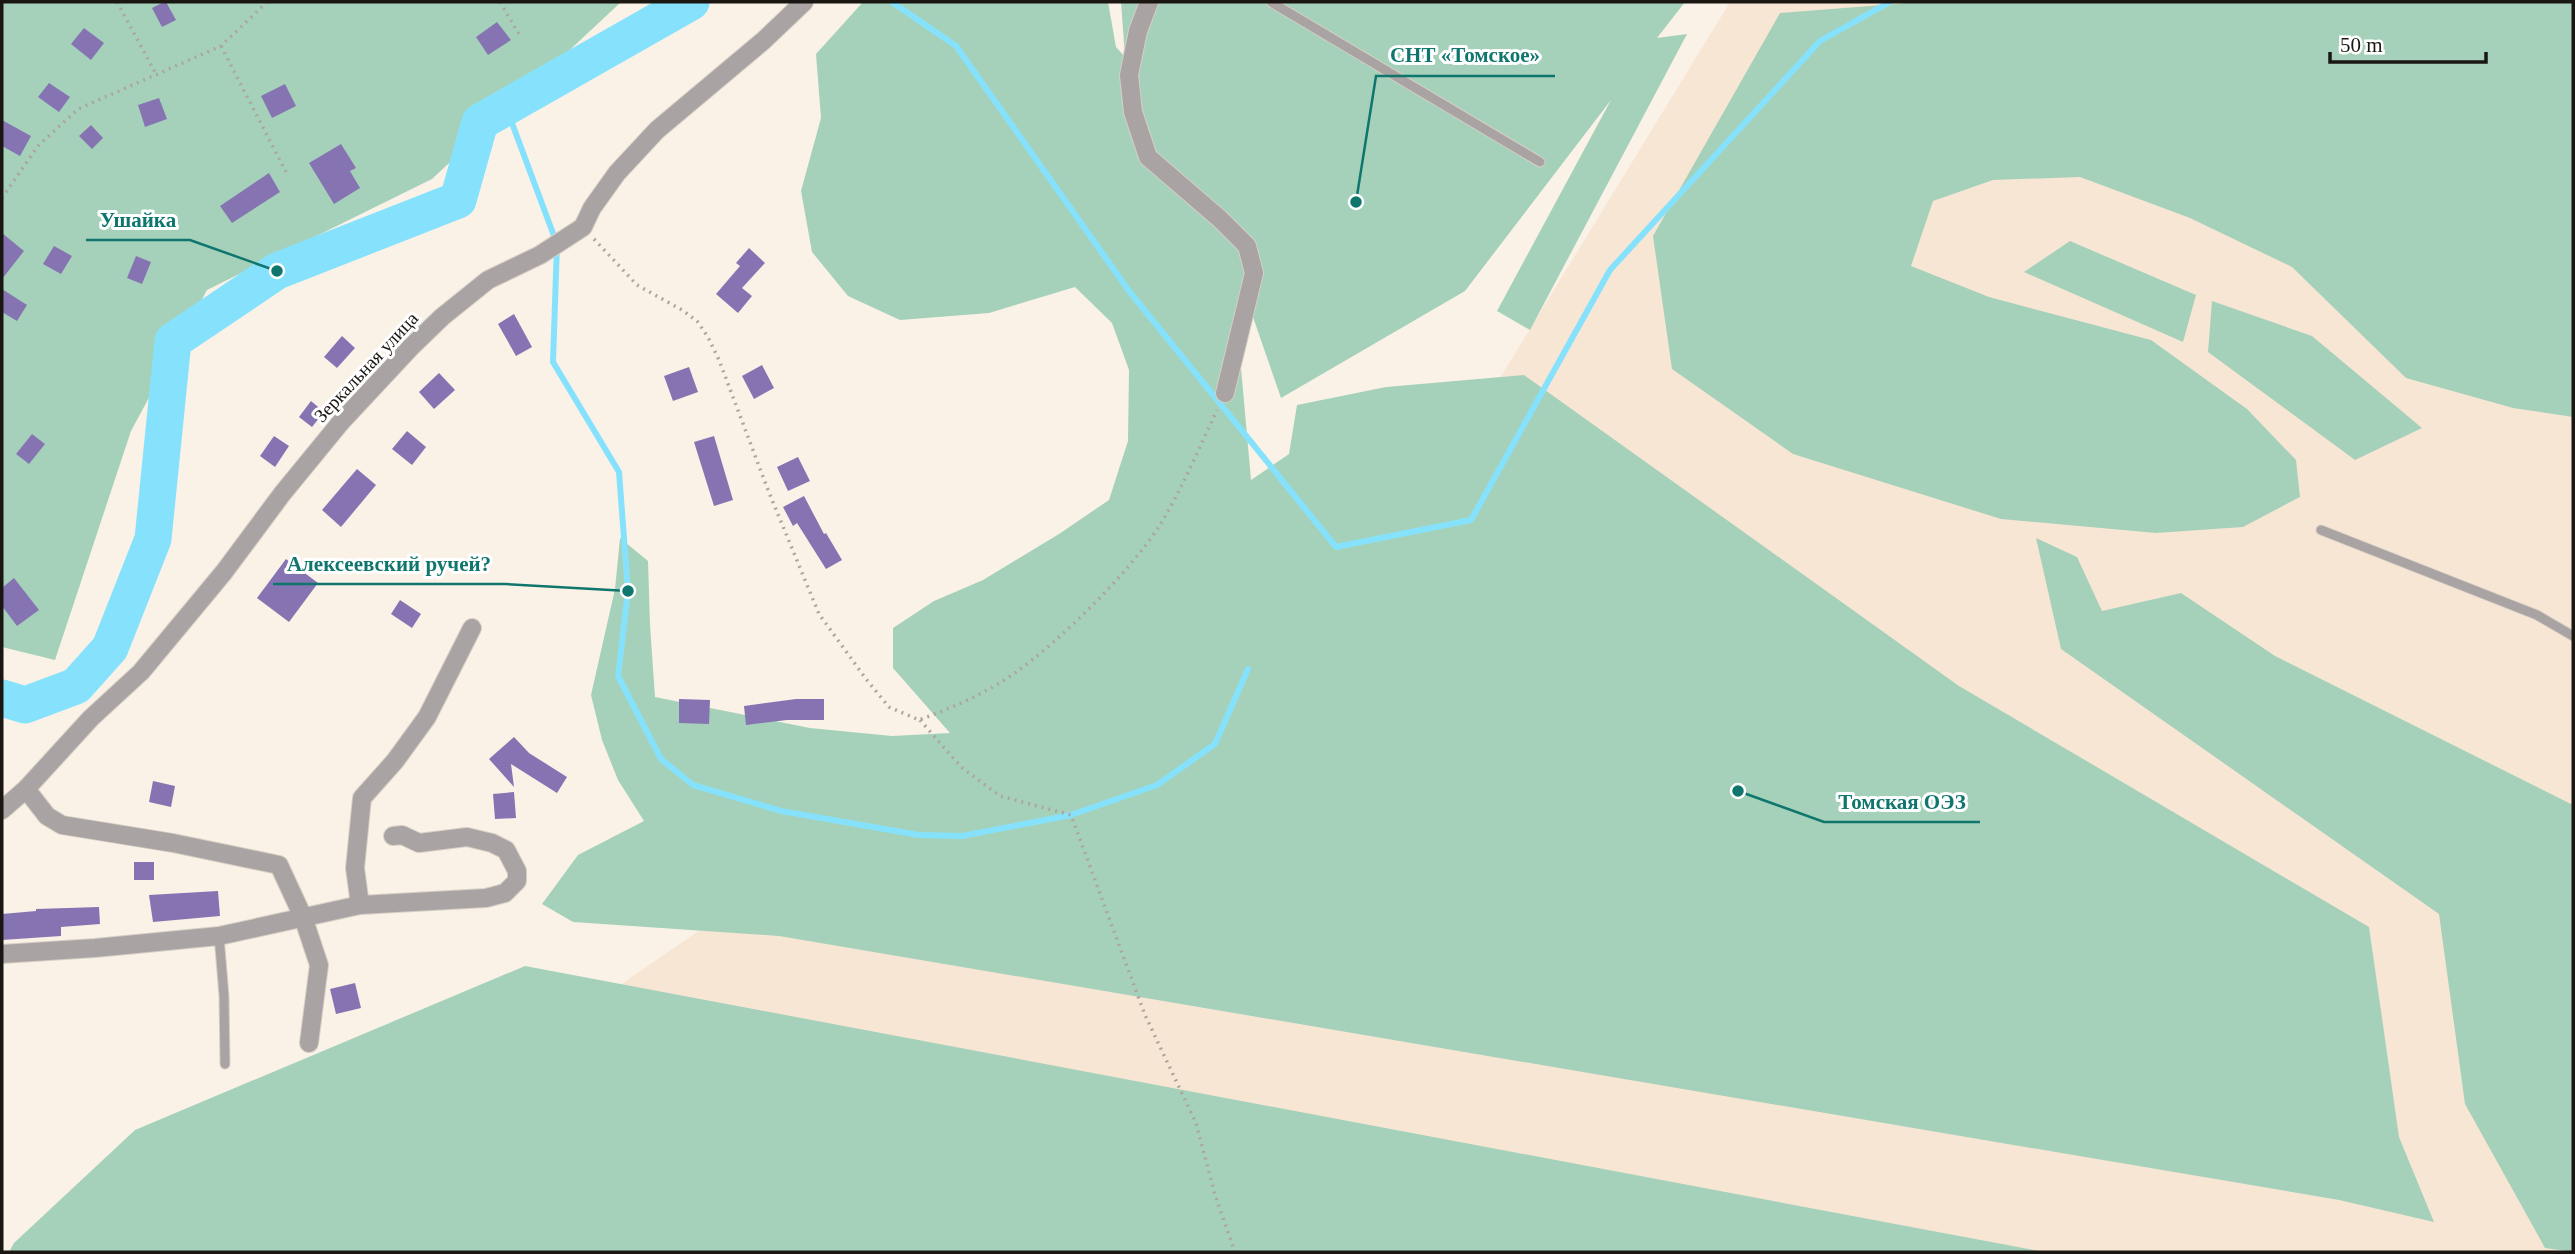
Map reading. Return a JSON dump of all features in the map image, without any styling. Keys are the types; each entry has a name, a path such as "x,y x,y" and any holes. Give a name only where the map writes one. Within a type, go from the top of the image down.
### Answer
{"street":[{"name":"Зеркальная улица","path":"2,810 26,789 91,718 141,672 224,572 282,494 341,422 411,347 442,317 488,280 541,255 583,228 592,208 617,173 657,130 764,41 804,2"},
{"path":"1149,2 1138,31 1129,75 1133,111 1148,157 1247,246 1254,273 1225,393"},
{"path":"360,905 355,868 362,798 395,761 427,717 472,628"},
{"path":"26,789 47,816 62,825 173,843 279,865 303,917 319,965 309,1044"},
{"path":"2,954 219,936 360,905 486,898 505,893 517,881 517,871 506,850 492,843 467,837 419,843 402,835 393,836"}],"lane":[{"path":"1271,2 1540,162"},
{"path":"2321,530 2537,615 2573,636"},
{"path":"219,936 224,996 225,1064"}],"path":[{"path":"117,2 156,74"},
{"path":"2,198 38,146 78,109 221,46 267,2"},
{"path":"500,2 520,36"},
{"path":"221,46 286,172"},
{"path":"583,228 638,285 697,321 708,337 819,614 889,707 919,720 961,768 1000,796 1071,815 1145,1015 1196,1123 1215,1195 1235,1252"},
{"path":"919,720 947,710 1014,673 1070,626 1120,575 1160,525 1225,393"}],"shaded area":[{"path":"1730,2 2573,2 2573,1252 152,1252 304,1203 1500,378"}],"green space":[{"path":"2,2 621,2 432,179 207,290 131,431 55,660 2,647"},
{"path":"863,2 1108,2 1116,47 1125,57 1121,2 1685,2 1657,38 1687,34 1530,330 1497,311 1611,100 1465,291 1281,398 1244,291 1238,334 1251,480 1289,454 1297,405 1386,387 1524,375 1959,686 2369,927 2399,1137 2434,1222 2339,1200 779,936 573,922 542,904 578,855 644,821 618,780 602,740 591,695 615,589 620,538 648,561 655,697 810,728 892,736 950,733 893,668 893,628 934,601 983,580 1109,500 1128,441 1129,370 1112,323 1075,287 989,313 900,320 848,296 812,252 801,191 821,118 816,54"},
{"path":"1921,2 2573,2 2573,417 2513,408 2406,378 2292,267 2190,218 2080,177 1993,180 1933,201 1911,266 1989,297 2151,340 2247,409 2296,460 2300,497 2243,527 2156,533 2001,519 1793,454 1672,369 1653,236 1780,13"},
{"path":"2070,241 2196,295 2183,342 2024,272"},
{"path":"2212,301 2312,336 2422,428 2355,460 2208,352"},
{"path":"2036,538 2077,557 2102,611 2181,593 2275,656 2573,805 2573,1252 2545,1248 2465,1104 2439,914 2061,649"},
{"path":"525,966 2044,1252 9,1252 14,1243 135,1130"}],"building":[{"path":"164,2 176,20 162,27 152,8"},
{"path":"497,22 511,40 488,55 476,37"},
{"path":"84,28 104,43 91,60 71,44"},
{"path":"49,83 70,97 59,112 38,97"},
{"path":"285,84 296,106 272,118 261,96"},
{"path":"159,98 167,119 145,127 138,105"},
{"path":"2,120 31,136 20,156 2,146"},
{"path":"91,125 103,138 92,149 79,136"},
{"path":"341,144 356,168 350,171 360,188 334,204 309,163"},
{"path":"269,173 280,192 232,223 220,206"},
{"path":"2,233 24,251 2,279"},
{"path":"54,246 72,256 61,274 43,264"},
{"path":"749,248 765,263 742,288 752,296 738,313 716,294 740,266 736,263"},
{"path":"136,256 151,262 142,284 127,278"},
{"path":"2,289 27,305 17,321 2,312"},
{"path":"514,314 532,347 516,356 498,324"},
{"path":"342,336 355,348 337,368 324,357"},
{"path":"762,365 774,388 754,399 742,376"},
{"path":"689,367 698,392 673,401 664,376"},
{"path":"439,373 455,390 434,409 419,392"},
{"path":"311,401 324,412 312,427 299,417"},
{"path":"407,431 426,447 412,465 392,449"},
{"path":"32,434 45,444 29,464 16,454"},
{"path":"274,436 289,446 275,467 260,456"},
{"path":"714,436 733,500 714,506 694,442"},
{"path":"798,457 810,481 788,491 777,467"},
{"path":"357,469 376,485 341,527 322,510"},
{"path":"804,496 824,534 826,533 842,560 826,569 797,523 793,526 783,507"},
{"path":"286,559 318,583 289,622 257,598"},
{"path":"14,578 39,610 17,626 2,606 2,588"},
{"path":"400,600 421,614 412,628 391,614"},
{"path":"679,699 710,700 709,724 679,723"},
{"path":"796,699 824,699 824,720 787,720 746,725 744,706"},
{"path":"514,737 529,753 567,777 557,793 511,764 514,787 489,759"},
{"path":"153,781 175,786 171,807 149,802"},
{"path":"514,792 516,818 495,819 493,794"},
{"path":"134,862 154,862 154,880 134,880"},
{"path":"218,891 220,916 153,922 149,895"},
{"path":"99,907 100,924 61,927 61,936 2,940 2,914 36,909"},
{"path":"355,983 361,1008 336,1014 330,989"}],"waterway":[{"path":"2,698 25,705 76,686 110,648 153,539 173,341 277,271 458,200 480,122 691,2"},
{"path":"892,2 956,46 1129,291 1336,547 1471,520 1610,270 1820,41 1890,2"},
{"path":"506,107 557,244 553,362 619,472 628,591 618,676 661,759 693,785 781,811 919,835 962,836 1071,815 1157,785 1215,744 1248,669"}],"place":[{"name":"СНТ «Томское»","path":"1356,202"},
{"name":"Ушайка","path":"277,271"},
{"name":"Алексеевский ручей?","path":"628,591"},
{"name":"Томская ОЭЗ","path":"1738,791"}]}
